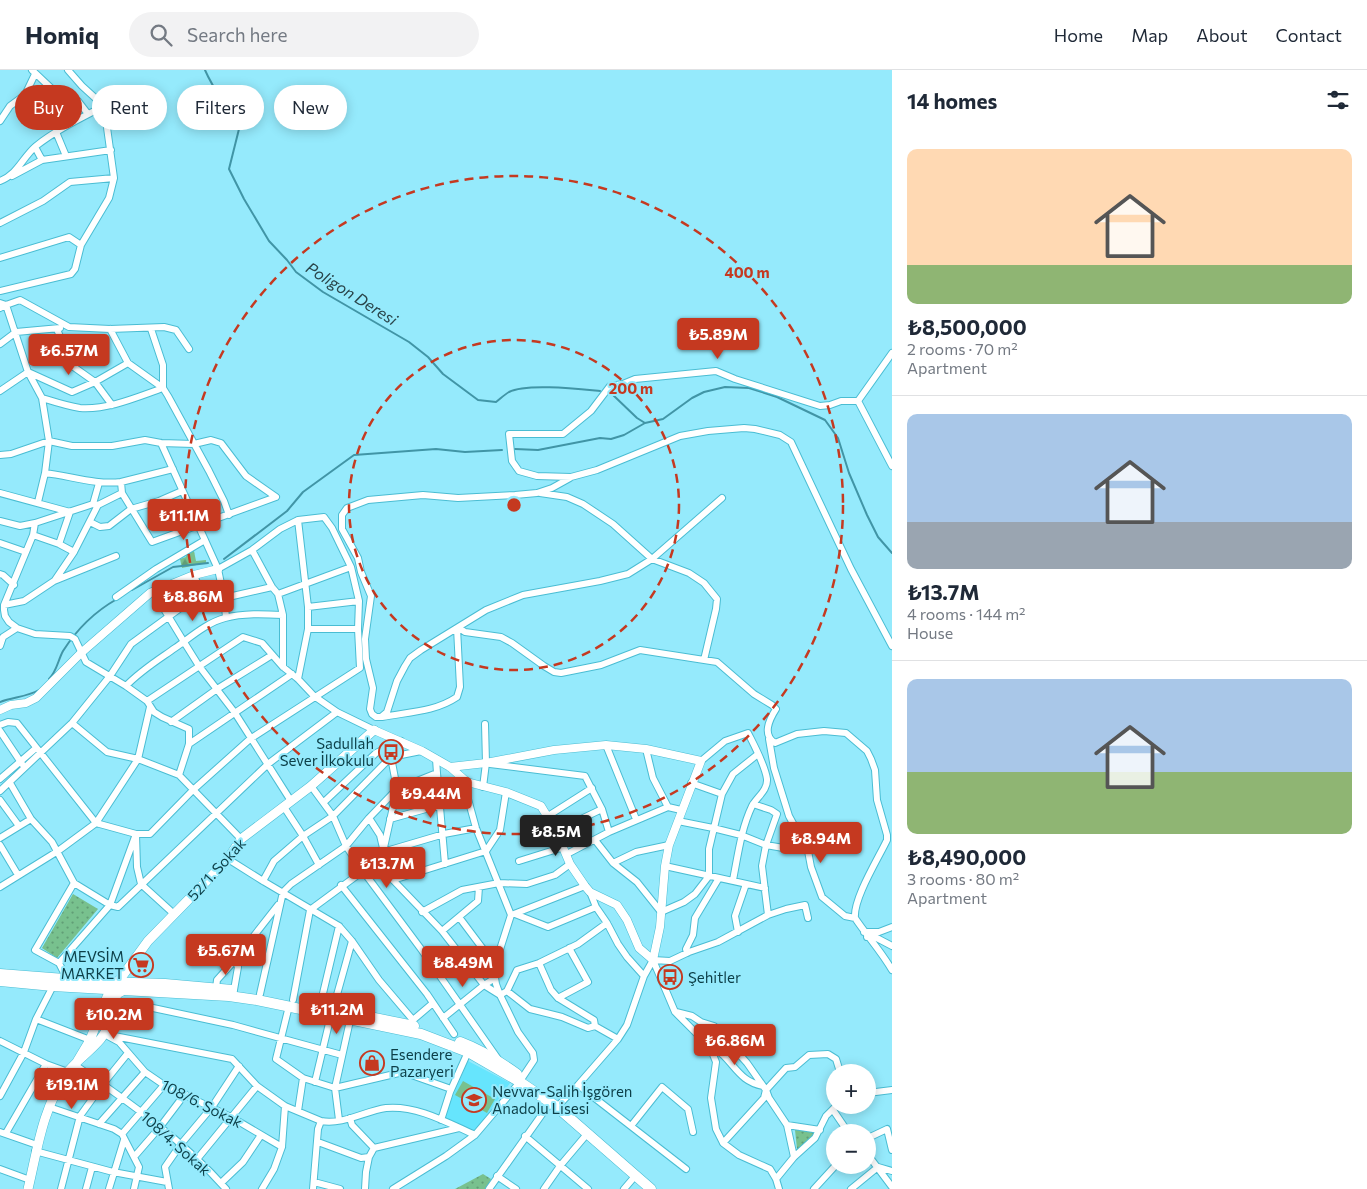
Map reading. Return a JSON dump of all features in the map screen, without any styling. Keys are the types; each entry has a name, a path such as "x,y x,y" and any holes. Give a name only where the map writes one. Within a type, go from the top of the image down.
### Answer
{"main road":[{"name":"52/1. Sokak","path":"113,989 148,941 228,859 241,839 311,786 374,730"},
{"path":"128,968 128,977 134,983"},
{"path":"0,974 113,989 229,996 320,1006 332,1012"},
{"path":"0,981 53,986 68,983"},
{"path":"75,1065 90,1040 113,989 134,983 216,988 260,994 421,1034 468,1052 521,1080"},
{"path":"29,1184 46,1112 68,1072 99,1042 104,1034 111,1020 114,1006 113,989"},
{"path":"350,1017 421,1028 474,1048 499,1061 554,1105 651,1189"}],"street":[{"path":"68,70 92,95"},
{"path":"0,121 10,106 25,95 33,72 52,89 78,101 88,114"},
{"path":"10,177 35,147 56,132 92,112"},
{"path":"0,291 70,274 75,269 81,245 109,198 114,178 108,130"},
{"path":"56,132 66,156"},
{"path":"35,147 42,160"},
{"path":"0,181 42,160 111,150"},
{"path":"0,223 42,201 70,182 114,178"},
{"path":"0,258 69,238 81,245"},
{"path":"38,502 45,473 49,441 42,398 28,372 16,332 2,305 20,300 69,327"},
{"path":"0,344 16,332 69,327 110,329 164,327 176,330 189,349"},
{"path":"151,328 163,366 163,388"},
{"path":"57,329 71,365 95,382 112,405"},
{"path":"110,329 128,363 163,388 224,501 229,515"},
{"path":"858,401 892,353"},
{"path":"28,372 72,392 95,382 128,363"},
{"path":"571,477 537,476 519,471 512,461 509,434 563,434 591,411 610,386 635,379 716,370 735,379 820,406 841,401 858,401"},
{"path":"0,391 28,372"},
{"path":"42,398 82,408 112,405 163,388"},
{"path":"858,401 892,466"},
{"path":"537,493 552,488 571,477 597,470 688,434 744,428 780,435 791,442 851,569 892,646"},
{"path":"0,455 11,454 49,441 72,446 112,446 145,440 160,443 194,444 212,440 218,441 246,476 276,497 152,542 122,493 121,482"},
{"path":"160,443 218,569 226,617"},
{"path":"45,473 99,483 121,482 173,469"},
{"path":"551,476 552,488"},
{"path":"54,580 74,552 90,522 96,504 99,483"},
{"path":"90,522 100,527 109,526 131,509 160,501 182,491"},
{"path":"0,493 70,512"},
{"path":"0,521 20,526 35,523 96,504 122,493"},
{"path":"458,628 460,687 457,697 446,705 436,708 381,717 376,717 372,714 370,709 373,688 366,659 365,639 371,596 361,572 358,558 342,529 342,515 347,508 386,497 423,495 458,498 537,493 567,497 583,504 614,524 652,559 688,573 704,583 717,599 704,660"},
{"path":"381,717 387,712 398,681 410,658 486,610 523,595 628,574 652,559 722,498"},
{"path":"59,544 70,512"},
{"path":"0,710 11,705 26,703 36,698 123,615 153,591 194,575 218,569 252,550 280,529 298,520 324,517 332,528 351,567 359,600 360,668 250,739 193,790 150,834 136,834 96,823 17,723 8,722 0,725"},
{"path":"298,520 308,607 308,628 298,679"},
{"path":"35,523 33,535 14,585 3,607 9,622 17,628 35,634 73,638 86,662 126,686 148,704 154,712 170,722 189,729 189,744 179,775"},
{"path":"33,535 59,544 74,552"},
{"path":"116,597 163,565 205,540"},
{"path":"0,543 26,552"},
{"path":"252,550 272,588 278,594 283,615 283,667"},
{"path":"3,607 24,601 54,580 116,556"},
{"path":"278,594 351,567"},
{"path":"0,574 14,585"},
{"path":"0,791 72,723 110,676 131,644 201,593 194,575"},
{"path":"224,598 272,588"},
{"path":"153,591 184,642 216,690 235,713 291,801"},
{"path":"308,607 359,600"},
{"path":"126,686 140,672 197,632 226,617 254,614 283,615"},
{"path":"0,646 3,637 17,628"},
{"path":"308,628 358,629"},
{"path":"458,628 465,632 501,637 549,669 561,674 601,665 640,650 717,662 754,694 776,709 768,727 768,734 774,768 789,816 808,851 811,867 822,897 845,916 855,918"},
{"path":"0,887 58,851 96,823 138,759 148,704 244,637 262,643 283,667 314,696 337,712 422,751 450,767 467,782 483,788 506,792 541,806 556,831 570,864 587,889 618,944 626,957 644,976"},
{"path":"170,722 272,655"},
{"path":"189,744 292,674"},
{"path":"10,783 31,819 58,851 74,883 118,907 268,764 337,712"},
{"path":"72,723 107,752 138,759 179,775 241,839"},
{"path":"483,788 486,763 485,724"},
{"path":"0,731 21,761 23,770"},
{"path":"770,739 775,743 797,734 824,731 846,733 867,750 875,770 877,800 888,835 864,886 854,913 855,918 866,935 883,954 892,970"},
{"path":"489,1189 525,1136 554,1105 578,1085 618,1039 627,1025 644,976 653,960 660,927 665,866 669,845 691,783 701,761 725,741 748,733 767,779 765,788 753,804 741,835 733,880"},
{"path":"324,802 376,753 400,741"},
{"path":"606,746 636,820"},
{"path":"450,767 486,763 554,750 606,746 646,749 701,761"},
{"path":"0,779 36,748"},
{"path":"646,749 653,778 668,807"},
{"path":"263,881 274,861 304,836 333,816 391,757 422,751"},
{"path":"661,912 690,898 709,876 709,849 722,794 733,774 758,754"},
{"path":"383,852 397,790 391,757"},
{"path":"436,759 444,834 445,864"},
{"path":"486,763 585,776 602,810 609,832"},
{"path":"260,994 283,892 291,884 346,846 369,818 397,790 437,774"},
{"path":"393,1189 446,1156 475,1135 521,1080 534,1060 533,1053 518,1032 500,995 495,965 513,914 476,828 468,799 467,782"},
{"path":"691,783 722,794"},
{"path":"311,786 333,816 346,846 363,871 499,1061"},
{"path":"548,816 592,788"},
{"path":"393,880 486,852 500,830 506,792"},
{"path":"390,819 468,799"},
{"path":"0,800 18,826"},
{"path":"753,804 777,814 766,845 762,866 768,914"},
{"path":"519,861 565,850 595,840 609,832 668,807 681,810"},
{"path":"284,808 304,836 319,865"},
{"path":"556,831 602,810"},
{"path":"369,818 380,835 383,852 393,880 442,931 484,984 500,995"},
{"path":"0,838 31,819"},
{"path":"678,821 741,835 766,845 789,849"},
{"path":"451,1089 403,1072 335,1088 303,1078 276,1059 280,1038 291,1003 310,910 363,871 383,852 444,834 476,828"},
{"path":"136,834 137,867 141,884 174,914"},
{"path":"59,964 110,904 136,834"},
{"path":"595,840 613,864 637,882 661,912"},
{"path":"0,845 18,876"},
{"path":"613,864 636,852 669,845"},
{"path":"228,859 310,910 340,926 380,980 413,1020 433,1003"},
{"path":"422,912 462,890 499,883 527,884 555,874 570,864"},
{"path":"665,866 766,888"},
{"path":"687,953 686,949 693,935 694,920 719,878"},
{"path":"68,983 59,964 35,950 74,883"},
{"path":"738,932 735,916 746,884"},
{"path":"341,886 433,1003 454,1034"},
{"path":"442,931 478,901 479,887"},
{"path":"513,914 587,889 617,905 627,920 639,948 653,960 675,1012 710,1047 723,1055 736,1071 753,1084 764,1088"},
{"path":"216,988 217,980 279,904"},
{"path":"653,960 670,961 718,942 768,914 786,908 805,905 808,918"},
{"path":"513,914 548,927 596,907"},
{"path":"459,917 495,965"},
{"path":"500,995 506,991 517,970 539,963 578,944 607,923"},
{"path":"320,1006 340,926"},
{"path":"866,935 892,927"},
{"path":"866,935 873,936 892,946"},
{"path":"315,1082 352,941"},
{"path":"558,998 588,982 569,948"},
{"path":"234,990 238,967 235,960"},
{"path":"539,963 551,990 558,998 594,1020 595,1026"},
{"path":"443,1018 484,984 496,978"},
{"path":"0,1096 3,1085 24,1052 36,1019 53,986"},
{"path":"506,991 530,1009 562,1017 588,1028 595,1026 618,1039"},
{"path":"114,1006 139,1005 233,1025 342,1055"},
{"path":"675,1012 692,1016 701,1022 714,1026 747,1063 787,1125 794,1157"},
{"path":"338,1120 335,1088 350,1017"},
{"path":"36,1019 90,1040"},
{"path":"104,1034 222,1056 232,1060 257,1086 285,1106 322,1121 328,1122 350,1118 386,1108 408,1108 475,1135"},
{"name":"108/6. Sokak","path":"104,1034 119,1042 145,1072 164,1086 212,1107 282,1147"},
{"path":"0,1041 46,1064 68,1072"},
{"path":"710,1047 716,1062 712,1098 716,1129 723,1143 739,1155 770,1170 776,1178 779,1189"},
{"path":"441,1120 451,1089 468,1052"},
{"path":"61,1189 80,1116 128,1054"},
{"path":"723,1143 764,1098 764,1088 786,1068 795,1067 809,1055 830,1054 837,1064"},
{"path":"46,1064 3,1132 36,1148 92,1167 168,1186 165,1167 180,1144 212,1107 239,1066"},
{"name":"108/4. Sokak","path":"75,1065 142,1112 198,1158 226,1189"},
{"path":"99,1124 145,1072"},
{"path":"298,1111 303,1078"},
{"path":"578,1085 686,1168"},
{"path":"109,1189 123,1137 164,1086"},
{"path":"198,1158 257,1086"},
{"path":"631,1126 662,1087 688,1109 693,1132"},
{"path":"876,1092 892,1090"},
{"path":"134,1157 185,1094"},
{"path":"262,1189 274,1169 282,1147 285,1106"},
{"path":"50,1107 114,1129 123,1137 139,1167 134,1189"},
{"path":"776,1178 794,1157 815,1138 828,1114"},
{"path":"350,1118 352,1125 374,1148"},
{"path":"322,1121 318,1129 312,1187 340,1189"},
{"path":"787,1125 820,1130"},
{"path":"365,1189 369,1157 374,1148 459,1128"},
{"path":"876,1134 887,1129 892,1150"},
{"path":"544,1189 560,1166 587,1134"},
{"path":"221,1183 243,1162 261,1135"},
{"path":"525,1136 588,1189"},
{"path":"318,1142 360,1158 369,1157"},
{"path":"876,1165 892,1187"},
{"path":"86,1189 92,1167"},
{"path":"878,1167 892,1171"},
{"path":"851,1189 878,1167"},
{"path":"0,1169 29,1184"},
{"path":"814,1189 828,1174"},
{"path":"624,1189 636,1175"},
{"path":"497,1176 516,1189"}],"shaded area":[{"name":"Nevvar-Salih İşgören Anadolu Lisesi","path":"468,1061 510,1083 475,1132 444,1117"}],"green space":[{"path":"194,551 196,561 206,560 206,563 182,568 180,559 186,557 185,552"},
{"path":"73,894 98,909 57,958 42,948"},
{"path":"463,1081 495,1099 487,1113 455,1095"},
{"path":"795,1130 815,1132 815,1136 800,1149 797,1149"},
{"path":"483,1174 491,1179 486,1189 455,1189"}],"waterway":[{"name":"Poligon Deresi","path":"205,70 239,129 229,169 269,241 296,272 323,292 409,342 428,357 443,374 478,400 496,402 509,392 517,389 540,387 600,391"},
{"name":"Poligon Deresi","path":"613,395 637,418 645,423 663,419 692,398 704,392 725,387 749,388 777,397 825,420 838,438 849,473 878,537 892,553"},
{"path":"515,449 538,450 600,438 611,439 624,435 645,423"},
{"path":"224,559 287,511 303,492 354,455 436,449 465,452 502,450"},
{"path":"132,590 173,567 208,563"},
{"path":"49,679 56,669 63,651 74,635 93,615 117,599"},
{"path":"0,702 39,690"}],"place":[{"name":"Sadullah Sever İlkokulu","path":"391,752"},
{"name":"MEVSİM MARKET","path":"141,965"},
{"name":"Şehitler","path":"670,977"},
{"name":"Esendere Pazaryeri","path":"372,1063"},
{"name":"Nevvar-Salih İşgören Anadolu Lisesi","path":"474,1100"}]}
